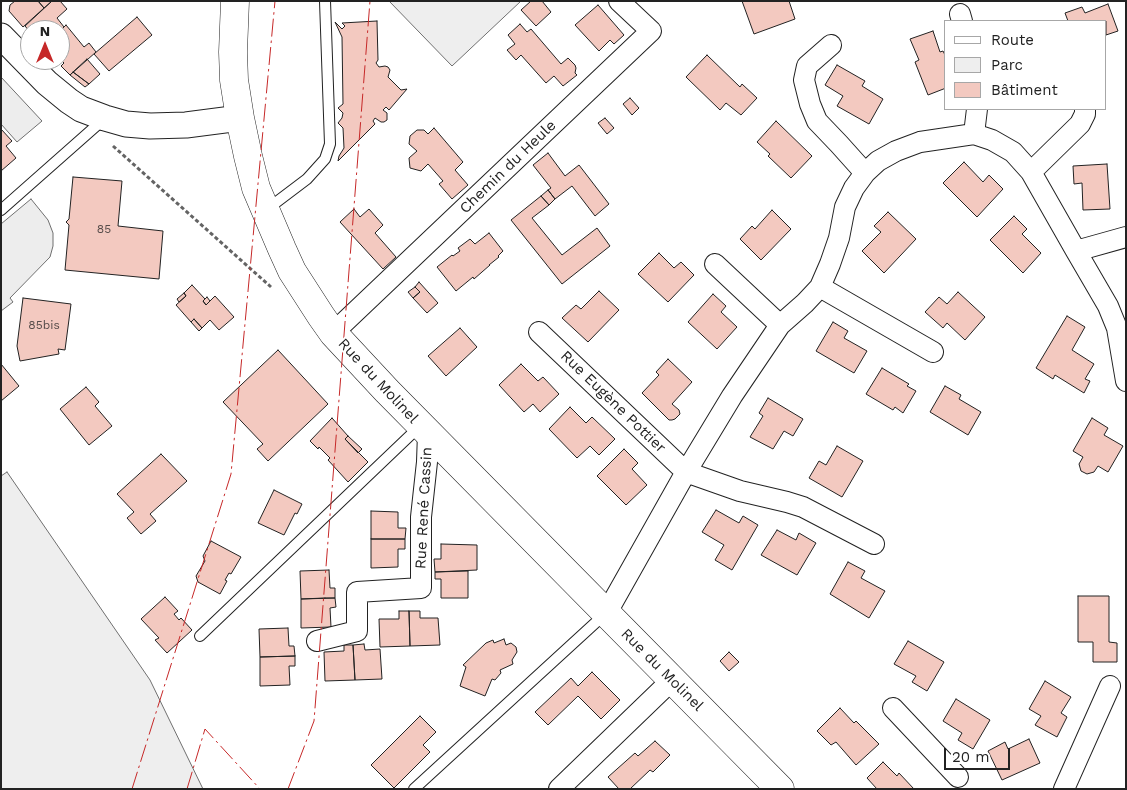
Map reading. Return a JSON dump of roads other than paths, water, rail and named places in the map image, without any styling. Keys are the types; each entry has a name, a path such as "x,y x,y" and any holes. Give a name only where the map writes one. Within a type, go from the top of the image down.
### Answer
{"main road":[{"name":"Rue du Molinel","path":"235,1 234,80 240,118 256,188 292,271 333,333 424,429 780,789"}],"street":[{"name":"Chemin du Heule","path":"333,333 651,31 619,1"},
{"path":"1,36 47,83 99,123 150,126 186,125 240,118"},
{"path":"831,44 807,66 804,80 810,104 817,121 865,173"},
{"path":"974,134 977,110"},
{"path":"1031,172 1080,124 1085,110"},
{"path":"606,614 686,472 732,396 780,325 820,286 836,247 845,207 854,188 865,173 878,161 896,151 920,142 974,134 992,140 1013,152 1031,172 1108,306 1117,328 1126,381"},
{"path":"1076,251 1126,237"},
{"path":"715,264 780,325"},
{"path":"820,286 933,352"},
{"name":"Rue Eugène Pottier","path":"539,332 686,472 740,491 803,507 874,544"},
{"name":"Rue René Cassin","path":"317,641 357,631 357,592 421,588 422,517 427,462 424,429"},
{"path":"559,789 672,680"},
{"path":"1064,789 1110,686"},
{"path":"894,708 960,785"}],"lane":[{"path":"265,210 307,179 325,160 330,144 325,1"},
{"path":"1,210 99,123"},
{"path":"200,636 424,429"},
{"path":"414,789 606,614"}]}
